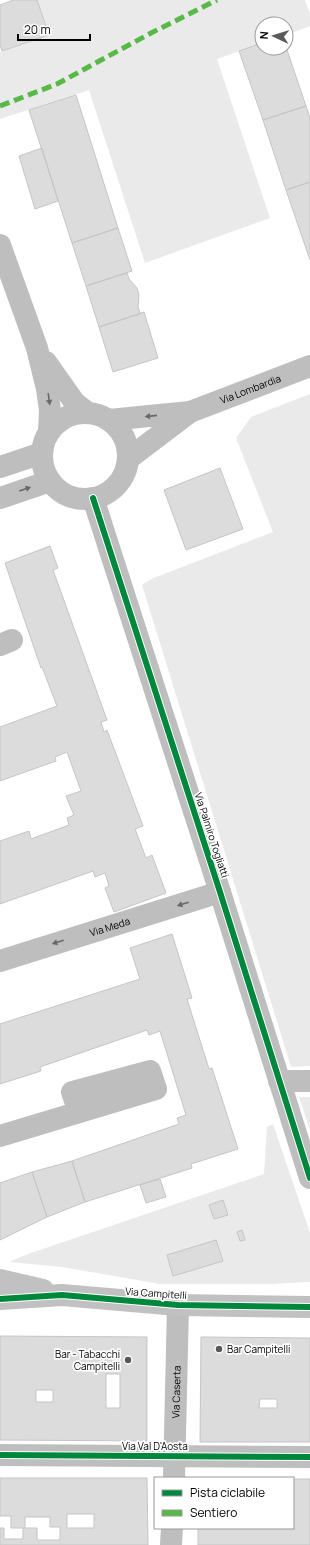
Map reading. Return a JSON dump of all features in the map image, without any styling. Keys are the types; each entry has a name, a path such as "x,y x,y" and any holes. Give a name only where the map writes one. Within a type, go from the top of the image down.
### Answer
{"street":[{"path":"0,245 37,348 47,389 50,410 49,432"},
{"path":"37,348 75,403 88,413"},
{"name":"Via Lombardia","path":"109,420 190,412 310,366"},
{"name":"Via Lombardia","path":"128,459 190,412"},
{"path":"88,413 99,415 109,420 123,437 127,448 128,459 126,470 120,480 104,495 93,498 82,499 71,497 61,492 50,481 44,468 42,453 44,442 49,432 66,418 77,414 88,413"},
{"path":"0,467 42,453"},
{"path":"0,498 50,481"},
{"name":"Via Palmiro Togliatti","path":"93,498 220,892 310,1178"},
{"name":"Via Meda","path":"0,961 220,892"},
{"path":"279,1081 310,1081"},
{"path":"0,1136 79,1112"},
{"path":"0,1280 62,1295"},
{"name":"Via Campitelli","path":"0,1299 62,1295 178,1305 310,1307"},
{"name":"Via Caserta","path":"174,1477 178,1305"},
{"name":"Via Val D'Aosta","path":"0,1455 310,1457"},
{"path":"171,1545 172,1529"}],"shaded area":[{"path":"37,0 305,0 310,14 310,26 294,32 294,16 254,16 254,46 217,59 270,218 145,263 89,90 0,119 0,52 49,35"},
{"path":"310,394 310,1066 291,1067 142,585 151,579 273,532 236,438 251,417"},
{"path":"299,1097 310,1097 310,1130"},
{"path":"273,1124 310,1233 310,1282 271,1284 160,1284 62,1267 9,1262 28,1254 264,1174 267,1127"}],"building":[{"path":"13,0 37,0 49,35 2,51 0,45 0,5"},
{"path":"254,46 254,56 289,56 306,106 263,120 239,51"},
{"path":"76,95 118,228 72,243 29,110"},
{"path":"306,106 310,118 310,182 286,190 263,120"},
{"path":"42,148 58,201 35,209 19,156"},
{"path":"310,182 310,260 286,190"},
{"path":"118,228 132,271 86,286 72,243"},
{"path":"127,273 129,279 137,288 140,314 99,327 86,286"},
{"path":"144,312 158,358 113,372 99,327"},
{"path":"220,468 243,529 186,550 164,490"},
{"path":"50,546 58,568 53,570 107,720 101,722 104,732 107,730 143,826 135,829 146,858 152,855 166,893 114,912 105,888 109,886 105,873 95,877 93,871 0,904 0,841 29,831 31,839 69,825 67,818 74,815 66,796 81,791 67,752 55,757 56,761 0,781 0,727 57,706 42,667 41,668 5,563"},
{"path":"172,934 192,998 187,999 209,1069 212,1068 238,1149 191,1164 192,1168 85,1202 72,1161 179,1124 177,1118 186,1115 160,1031 149,1035 147,1030 40,1067 41,1071 0,1084 0,1024 140,979 130,948"},
{"path":"72,1161 85,1202 47,1217 32,1172"},
{"path":"32,1172 47,1217 0,1240 0,1183"},
{"path":"160,1179 166,1197 146,1203 140,1185"},
{"path":"223,1200 228,1215 214,1219 209,1205"},
{"path":"242,1230 245,1240 240,1241 237,1232"},
{"path":"216,1240 223,1261 173,1276 167,1255"},
{"path":"0,1336 147,1337 147,1441 0,1440","holes":["106,1374 120,1374 120,1408 106,1408","36,1390 53,1390 53,1402 36,1402"]},
{"path":"201,1337 310,1338 310,1442 200,1442","holes":["260,1399 277,1399 277,1408 259,1408"]},
{"path":"0,1478 147,1478 148,1545 0,1545 0,1528 4,1528 4,1539 23,1539 23,1528 11,1528 11,1516 0,1516","holes":["67,1514 94,1514 94,1528 67,1528","25,1517 50,1517 50,1527 60,1527 60,1540 37,1540 37,1528 25,1528"]},
{"path":"294,1479 310,1479 310,1545 198,1545 198,1529 294,1529"}],"marked path":[{"path":"0,106 57,84 151,33 217,0"}],"cycle path":[{"path":"93,498 220,892 310,1178"},
{"path":"0,1299 62,1295 178,1305 310,1307"},
{"path":"0,1455 310,1457"}],"place":[{"name":"Bar Campitelli","path":"219,1349"},
{"name":"Bar - Tabacchi Campitelli","path":"128,1360"}]}
